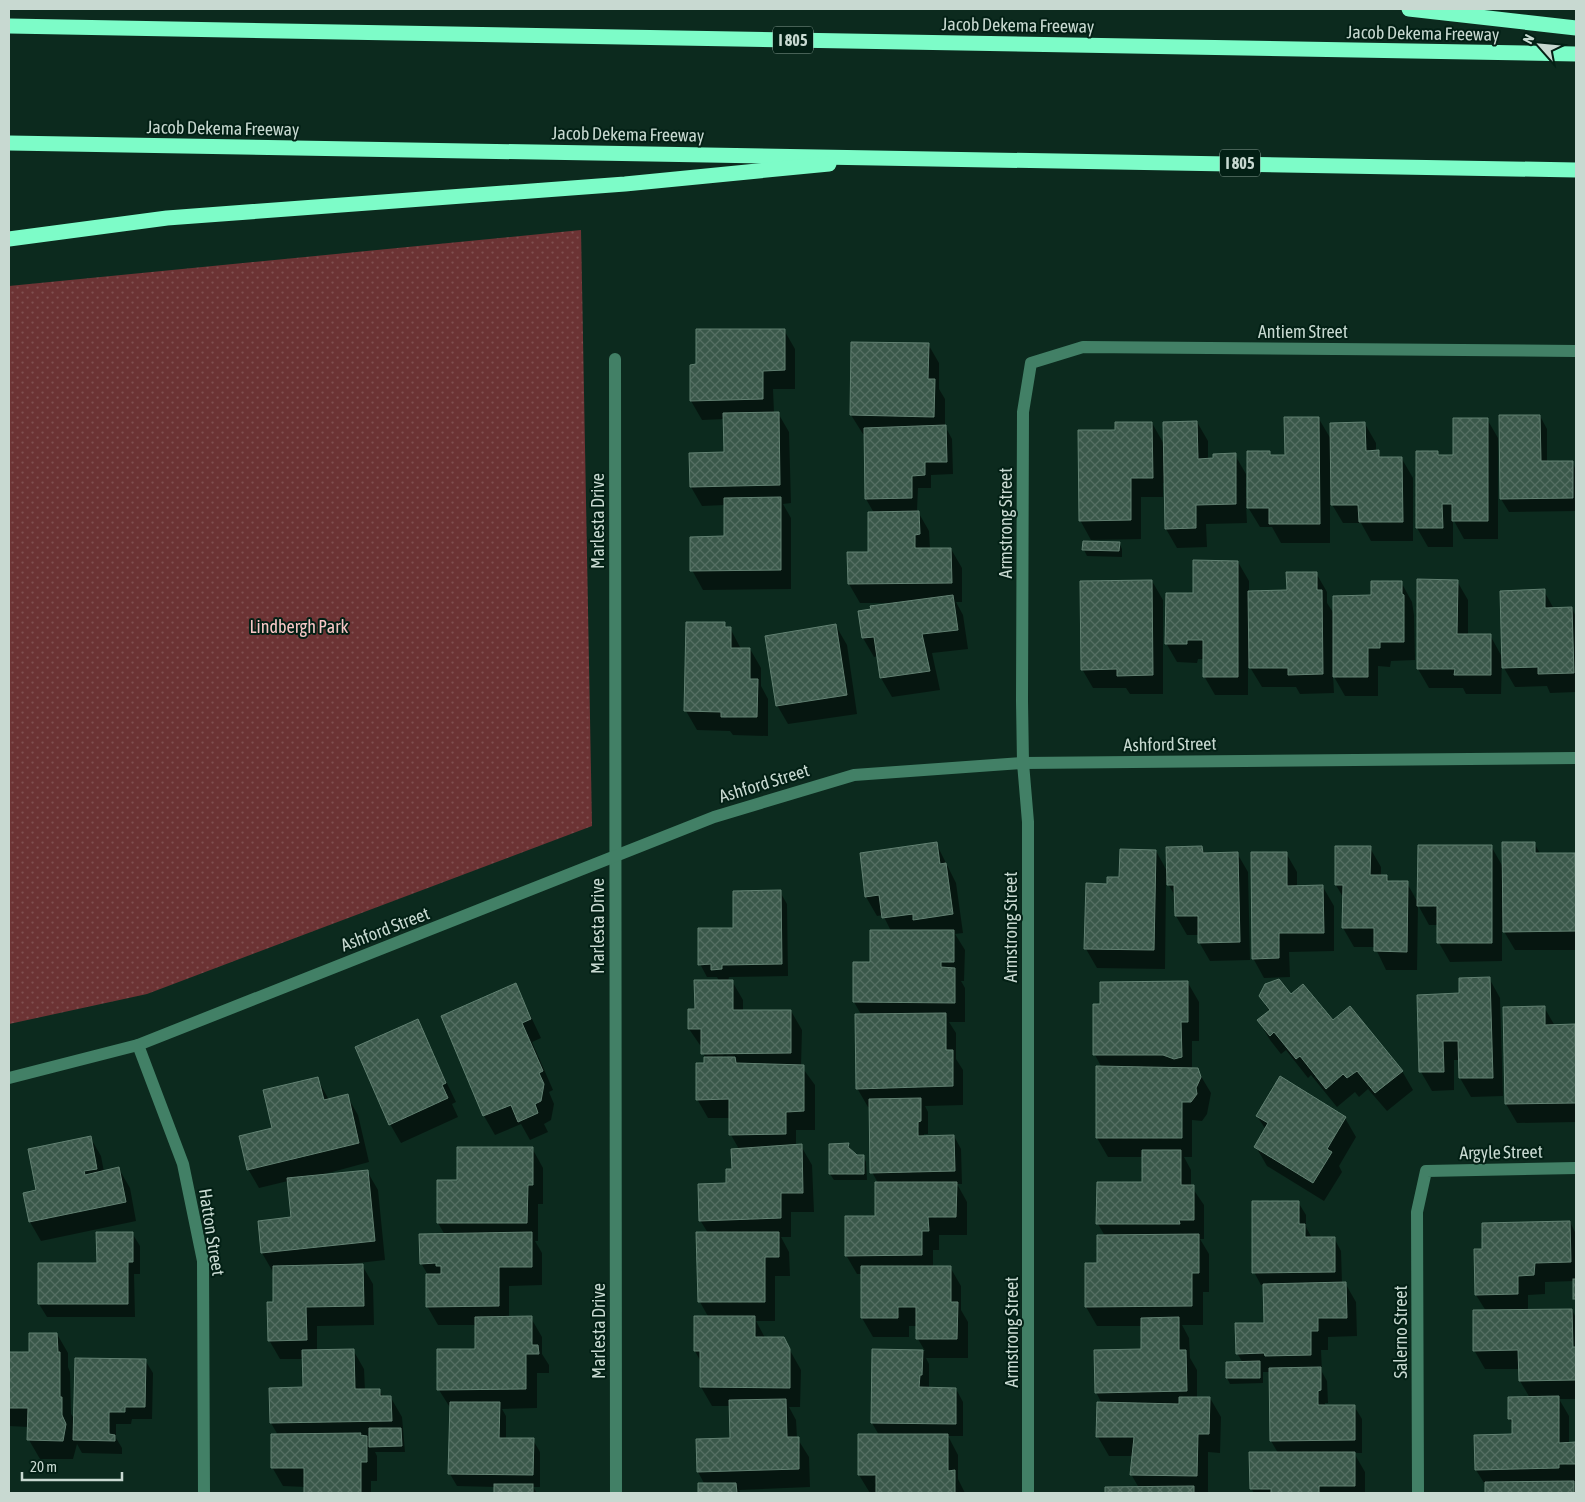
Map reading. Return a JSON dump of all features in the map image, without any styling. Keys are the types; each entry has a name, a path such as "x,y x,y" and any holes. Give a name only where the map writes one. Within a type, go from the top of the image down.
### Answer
{"highway":[{"path":"1409,9 1576,28"},
{"name":"Jacob Dekema Freeway","path":"9,26 1576,54"},
{"name":"Jacob Dekema Freeway","path":"9,143 1576,170"},
{"path":"9,239 167,218 625,184 903,157"}],"street":[{"name":"Antiem Street","path":"1031,363 1083,348 1576,351"},
{"name":"Marlesta Drive","path":"615,359 616,1493"},
{"name":"Armstrong Street","path":"1028,1493 1028,822 1023,763 1023,412 1031,363"},
{"name":"Ashford Street","path":"9,1078 138,1046 714,817 854,775 1023,763 1576,758"},
{"name":"Hatton Street","path":"138,1046 183,1164 203,1261 204,1493"},
{"name":"Argyle Street","path":"1426,1171 1576,1168"},
{"name":"Salerno Street","path":"1418,1493 1417,1212 1426,1171"}],"green space":[{"name":"Lindbergh Park","path":"581,230 592,826 147,994 9,1024 9,286"}],"building":[{"path":"696,329 785,329 785,370 763,371 763,399 690,401 690,365 696,364"},
{"path":"851,342 929,343 928,379 935,379 934,417 850,415"},
{"path":"779,412 780,485 690,487 689,453 724,452 723,413"},
{"path":"1499,415 1540,415 1541,461 1573,461 1573,498 1500,499"},
{"path":"1284,417 1319,417 1320,524 1269,524 1269,508 1247,508 1247,451 1270,451 1270,455 1285,455"},
{"path":"1453,418 1488,418 1488,521 1452,521 1452,504 1442,504 1443,528 1416,528 1416,451 1438,451 1438,455 1453,455"},
{"path":"1197,421 1198,459 1213,458 1213,454 1236,453 1236,504 1196,505 1196,528 1165,529 1163,422"},
{"path":"1115,422 1152,422 1153,478 1131,478 1131,520 1079,521 1078,430 1115,430"},
{"path":"1365,422 1366,451 1379,450 1379,457 1402,457 1403,522 1359,522 1358,505 1331,505 1330,423"},
{"path":"946,425 947,462 925,462 925,475 912,476 912,498 865,499 864,428"},
{"path":"781,497 781,570 690,571 690,537 724,536 724,498"},
{"path":"919,511 920,534 915,535 915,548 951,548 952,583 848,584 847,552 868,552 868,512"},
{"path":"1083,541 1120,542 1119,551 1082,550"},
{"path":"1193,560 1238,561 1238,677 1203,677 1203,640 1187,640 1187,644 1165,644 1166,593 1193,593"},
{"path":"1286,572 1317,572 1317,590 1322,590 1323,674 1288,675 1288,668 1249,668 1248,591 1287,590"},
{"path":"1417,579 1458,580 1457,634 1491,634 1491,675 1454,675 1455,669 1417,669"},
{"path":"1152,580 1153,675 1117,676 1117,669 1081,670 1080,581"},
{"path":"1371,581 1402,581 1402,594 1404,595 1404,642 1380,642 1380,648 1368,648 1368,677 1333,677 1333,596 1371,595"},
{"path":"1545,589 1545,608 1572,607 1574,673 1538,674 1538,667 1502,668 1500,591"},
{"path":"953,595 958,630 922,634 930,671 880,678 874,637 862,638 858,611 871,609 870,606"},
{"path":"686,622 725,622 725,627 731,627 731,648 750,648 750,679 758,679 757,717 721,717 721,712 684,711"},
{"path":"836,624 847,695 776,706 765,636"},
{"path":"937,842 940,864 946,863 953,914 913,920 913,914 882,918 879,895 865,897 860,853"},
{"path":"1502,842 1535,842 1535,853 1575,853 1576,931 1503,932"},
{"path":"1418,845 1492,845 1492,943 1437,943 1437,906 1417,906"},
{"path":"1202,846 1203,853 1238,852 1240,942 1198,943 1198,916 1175,916 1174,885 1167,885 1166,847"},
{"path":"1335,846 1371,846 1370,875 1387,875 1387,881 1408,881 1407,952 1374,951 1374,928 1342,928 1343,885 1335,885"},
{"path":"1120,849 1156,850 1154,950 1084,949 1086,883 1107,884 1107,877 1119,877"},
{"path":"1251,852 1287,852 1287,886 1323,885 1324,933 1279,933 1279,958 1252,959"},
{"path":"781,890 782,964 722,965 722,969 711,970 711,964 698,965 698,928 733,928 733,891"},
{"path":"870,930 954,930 954,962 941,962 941,967 955,968 955,1003 853,1002 853,962 870,962"},
{"path":"1490,977 1493,1078 1459,1078 1458,1041 1443,1041 1444,1072 1419,1072 1417,995 1459,993 1459,978"},
{"path":"1279,979 1291,994 1303,984 1333,1020 1350,1006 1403,1071 1375,1093 1357,1071 1347,1078 1343,1074 1326,1089 1300,1056 1296,1059 1274,1032 1270,1036 1257,1020 1270,1010 1259,996 1265,984"},
{"path":"694,980 733,980 733,1010 791,1010 791,1053 701,1054 701,1029 688,1029 688,1009 695,1009"},
{"path":"1188,981 1188,1022 1181,1022 1182,1057 1174,1059 1163,1055 1093,1055 1093,1004 1100,1004 1100,982"},
{"path":"516,983 531,1019 522,1023 543,1071 539,1073 544,1084 541,1101 535,1104 538,1113 518,1122 511,1105 483,1116 441,1016"},
{"path":"1545,1006 1545,1025 1575,1024 1576,1103 1505,1104 1503,1007"},
{"path":"946,1013 946,1050 953,1050 953,1086 856,1089 855,1014"},
{"path":"418,1019 446,1083 442,1085 448,1098 389,1125 355,1047"},
{"path":"704,1057 735,1057 736,1063 804,1065 804,1111 786,1112 786,1134 729,1135 729,1099 696,1100 696,1063 704,1063"},
{"path":"1096,1066 1198,1068 1201,1077 1196,1088 1197,1094 1191,1102 1182,1102 1182,1138 1096,1138"},
{"path":"1280,1076 1346,1117 1327,1149 1332,1152 1313,1183 1254,1147 1268,1123 1256,1116"},
{"path":"318,1077 324,1100 348,1094 359,1143 247,1170 239,1136 272,1128 263,1090"},
{"path":"921,1098 921,1121 918,1122 918,1136 954,1135 955,1171 870,1173 869,1099"},
{"path":"91,1136 97,1169 84,1171 85,1175 119,1167 126,1202 29,1222 23,1193 36,1190 28,1149"},
{"path":"849,1143 848,1147 857,1155 864,1155 864,1174 829,1174 829,1144"},
{"path":"802,1144 803,1193 781,1193 781,1218 699,1221 698,1184 726,1183 726,1169 732,1169 731,1149"},
{"path":"457,1147 533,1147 533,1185 528,1185 527,1223 437,1223 437,1180 457,1180"},
{"path":"1142,1150 1181,1150 1181,1185 1194,1185 1194,1220 1179,1220 1180,1224 1096,1224 1097,1182 1142,1182"},
{"path":"368,1170 375,1241 261,1253 258,1221 291,1217 287,1178"},
{"path":"875,1182 957,1182 956,1217 928,1217 929,1231 922,1231 922,1255 845,1256 845,1216 875,1216"},
{"path":"1252,1201 1299,1201 1299,1224 1305,1224 1305,1237 1335,1237 1335,1272 1252,1273"},
{"path":"1570,1221 1571,1262 1535,1263 1534,1275 1518,1276 1518,1294 1475,1295 1474,1249 1482,1249 1482,1223"},
{"path":"96,1232 133,1232 133,1262 128,1262 128,1304 38,1304 38,1263 97,1263"},
{"path":"532,1232 532,1267 499,1267 499,1306 426,1307 426,1274 441,1274 441,1266 436,1266 436,1263 420,1264 419,1234"},
{"path":"696,1232 779,1232 779,1257 765,1257 765,1302 698,1302"},
{"path":"1199,1234 1199,1273 1192,1273 1192,1306 1085,1307 1085,1263 1097,1263 1097,1235"},
{"path":"363,1264 364,1306 306,1307 307,1340 268,1341 267,1302 273,1302 273,1266"},
{"path":"861,1266 951,1266 951,1302 958,1302 957,1339 916,1339 916,1307 898,1307 898,1318 861,1318"},
{"path":"1573,1279 1576,1279 1576,1299 1573,1299"},
{"path":"1346,1282 1347,1318 1318,1318 1318,1331 1311,1331 1311,1355 1265,1356 1264,1353 1236,1354 1235,1323 1264,1323 1263,1284"},
{"path":"1572,1309 1573,1347 1576,1347 1576,1380 1519,1381 1518,1350 1473,1351 1473,1310"},
{"path":"532,1316 532,1345 538,1345 539,1354 526,1354 526,1389 437,1390 437,1349 475,1349 475,1317"},
{"path":"694,1316 755,1316 755,1337 784,1337 790,1349 790,1388 700,1387 700,1351 694,1351"},
{"path":"1179,1317 1179,1350 1186,1350 1187,1391 1095,1393 1094,1350 1141,1349 1141,1318"},
{"path":"29,1333 57,1333 58,1352 60,1352 60,1397 62,1397 62,1415 66,1424 63,1441 27,1440 28,1408 9,1408 9,1352 29,1352"},
{"path":"354,1349 355,1389 380,1389 380,1396 391,1396 392,1421 270,1423 269,1388 303,1387 302,1350"},
{"path":"872,1349 923,1350 922,1375 920,1375 919,1387 956,1388 956,1424 871,1423"},
{"path":"75,1358 146,1359 145,1407 125,1407 125,1412 109,1412 109,1434 115,1435 115,1441 73,1440"},
{"path":"1260,1361 1260,1378 1226,1378 1226,1362"},
{"path":"1321,1367 1321,1390 1318,1391 1318,1405 1355,1405 1355,1440 1270,1441 1269,1368"},
{"path":"1559,1396 1559,1443 1576,1442 1576,1464 1559,1464 1559,1468 1475,1470 1474,1435 1512,1434 1512,1419 1508,1419 1508,1397"},
{"path":"1179,1397 1210,1397 1209,1434 1198,1434 1197,1476 1130,1475 1134,1437 1096,1437 1097,1402 1179,1404"},
{"path":"786,1399 787,1437 799,1437 799,1469 697,1472 696,1439 730,1438 729,1400"},
{"path":"450,1402 500,1402 499,1438 534,1438 533,1475 448,1474"},
{"path":"369,1428 401,1428 402,1446 369,1447"},
{"path":"361,1433 360,1435 367,1436 367,1462 361,1462 361,1493 304,1493 304,1468 271,1468 271,1434"},
{"path":"858,1434 948,1434 948,1471 955,1470 955,1493 876,1493 876,1475 858,1475"},
{"path":"1249,1452 1355,1452 1355,1486 1319,1486 1319,1493 1271,1493 1271,1489 1250,1489"},
{"path":"1574,1481 1574,1493 1485,1493 1485,1482"},
{"path":"698,1483 736,1483 737,1493 698,1493"},
{"path":"494,1484 533,1484 533,1493 494,1493"},
{"path":"1194,1486 1194,1493 1105,1493 1105,1487"}]}
